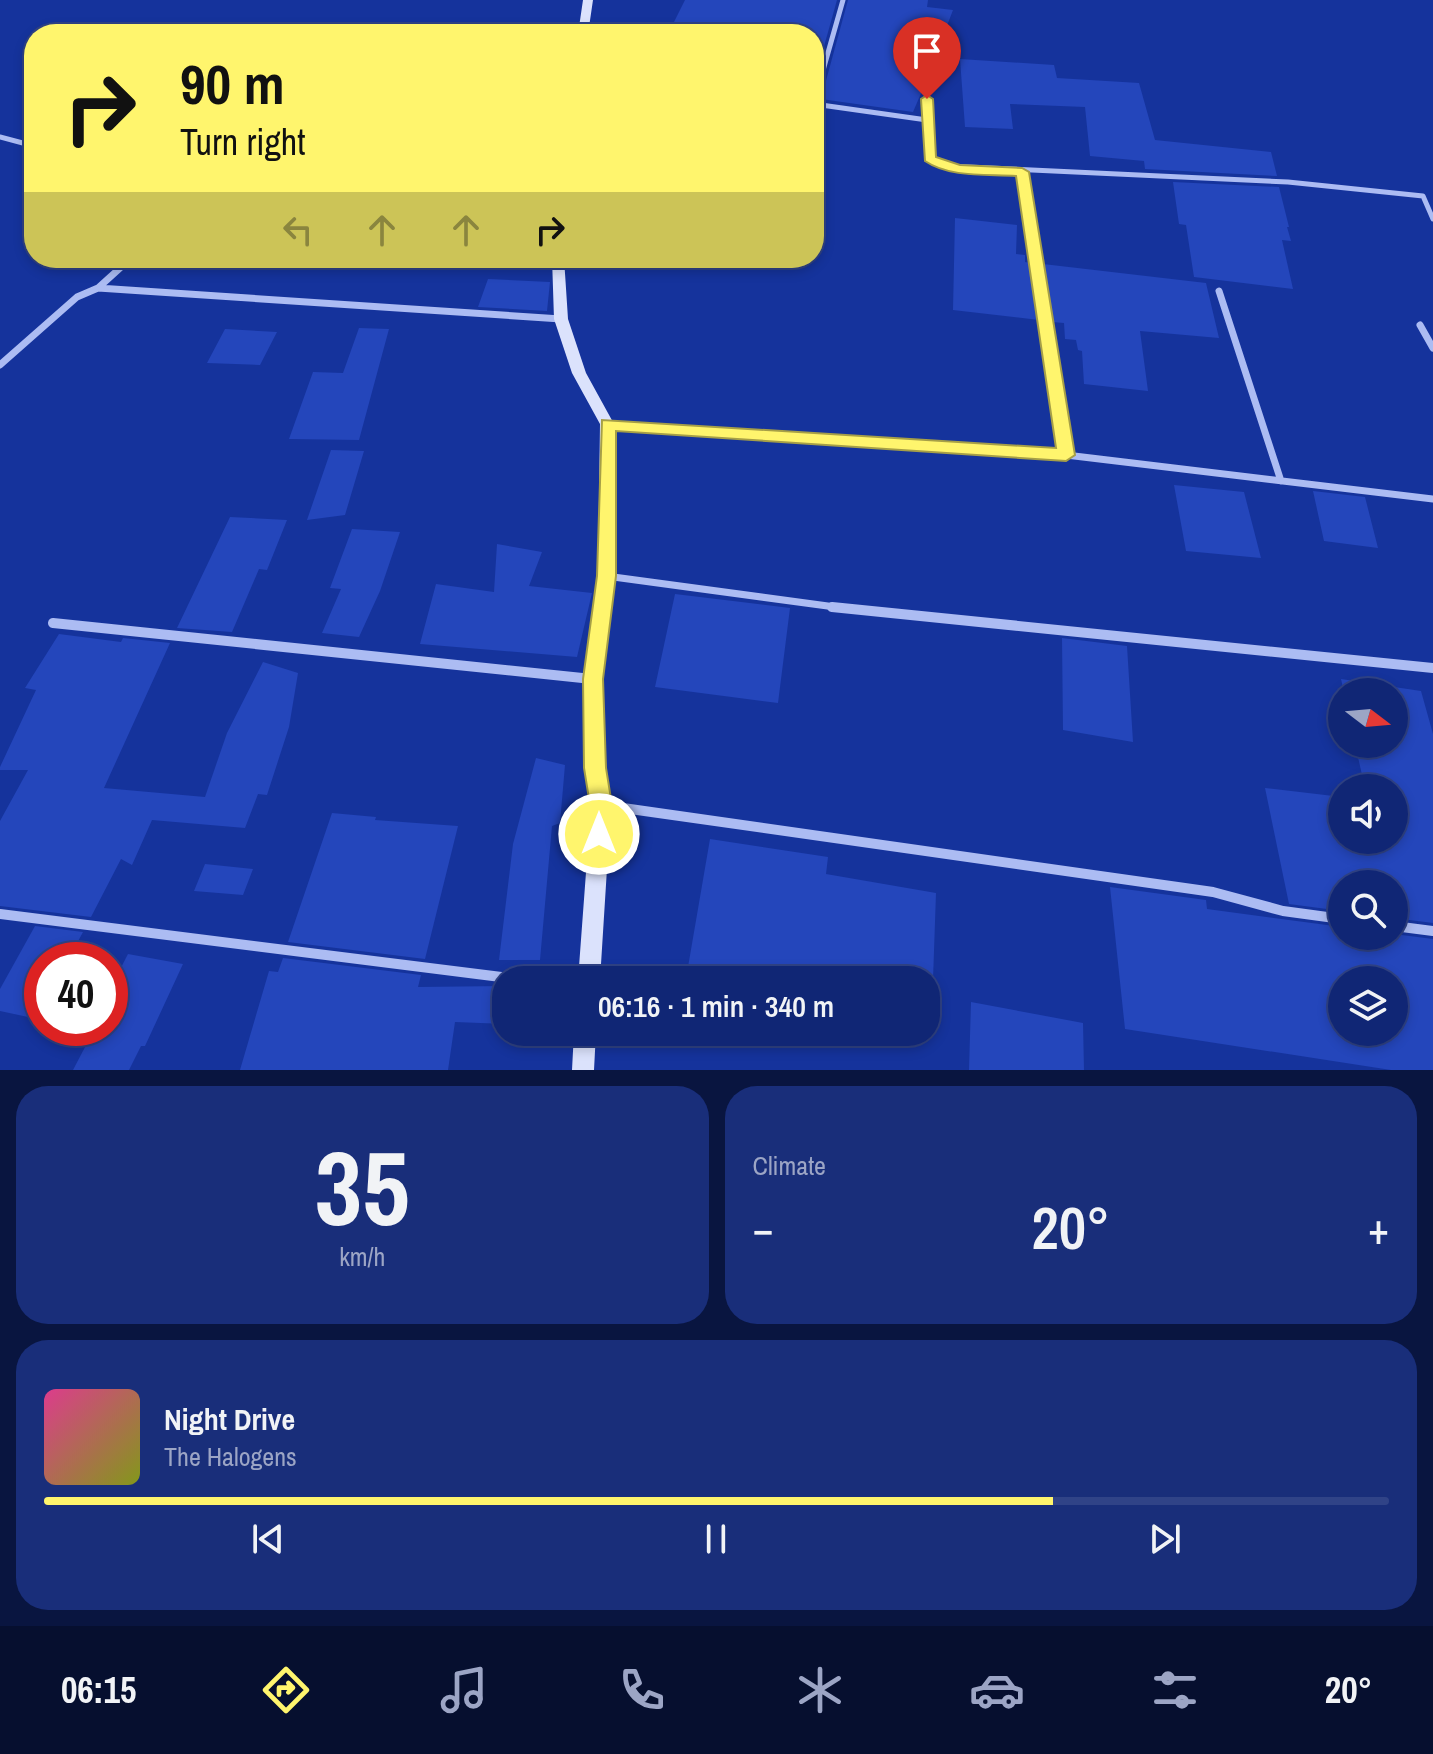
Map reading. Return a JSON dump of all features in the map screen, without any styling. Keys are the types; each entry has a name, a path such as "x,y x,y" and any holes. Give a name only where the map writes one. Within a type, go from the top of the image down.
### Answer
{"street":[{"path":"584,24 588,0"},
{"path":"824,67 843,0"},
{"path":"927,78 927,152 929,158 938,164 960,169 1288,182 1389,191 1423,196 1433,219"},
{"path":"824,105 927,120"},
{"path":"0,137 24,143"},
{"path":"1022,172 1066,455"},
{"path":"0,365 77,297 98,288 121,268"},
{"path":"557,268 561,319 579,373 607,424 606,576 593,679 595,768 601,805 590,966"},
{"path":"98,288 561,319"},
{"path":"1219,291 1281,481"},
{"path":"1420,325 1433,348"},
{"path":"607,424 1066,455 1433,499"},
{"path":"606,576 673,587 1067,632 1245,645 1433,668"},
{"path":"53,623 593,679"},
{"path":"601,805 1213,892 1283,911 1328,917"},
{"path":"0,914 492,976"},
{"path":"1408,928 1433,931"},
{"path":"583,1070 584,1046"}],"building":[{"path":"685,0 837,0 824,46 824,24 673,24"},
{"path":"848,0 928,0 927,7 953,10 929,73 922,76 922,91 913,112 824,99 824,88"},
{"path":"960,59 1054,65 1057,78 1139,83 1155,140 1271,152 1277,176 1145,169 1144,161 1090,156 1085,107 1010,104 1013,129 965,127"},
{"path":"1173,182 1279,187 1291,241 1282,240 1293,289 1194,277 1186,225 1179,224"},
{"path":"955,218 1017,225 1016,254 1025,255 1025,262 1030,263 1039,320 953,310"},
{"path":"1043,264 1206,283 1219,338 1140,331 1148,391 1084,384 1082,351 1078,350 1076,340 1065,339 1064,323 1052,322"},
{"path":"488,279 550,282 547,311 478,307"},
{"path":"359,328 389,329 359,440 289,439 313,372 343,373"},
{"path":"225,329 277,332 260,365 207,363"},
{"path":"331,450 364,451 345,515 307,520"},
{"path":"1174,485 1244,492 1261,558 1186,551"},
{"path":"1313,491 1365,497 1378,548 1324,541"},
{"path":"230,517 287,520 267,570 259,569 232,632 177,628"},
{"path":"352,529 400,532 380,591 359,637 322,633 341,589 330,588"},
{"path":"497,544 542,552 529,586 592,593 577,657 420,644 436,584 494,592"},
{"path":"675,594 790,608 778,703 655,687"},
{"path":"59,634 121,642 123,638 170,643 104,788 205,797 227,733 263,662 298,673 289,727 267,795 258,794 245,828 152,820 132,865 121,859 91,917 0,906 0,821 28,770 0,770 0,767 36,690 25,688"},
{"path":"1062,638 1127,646 1133,742 1063,730"},
{"path":"1408,689 1421,691 1433,734 1433,923 1408,920 1408,870 1328,870 1328,909 1289,904 1265,788 1328,795 1328,854 1408,854 1408,774 1362,774 1358,758 1408,758"},
{"path":"536,758 565,765 560,823 552,826 540,960 499,960 513,844"},
{"path":"332,813 376,817 375,820 458,826 425,959 288,942"},
{"path":"710,839 828,857 826,874 936,893 933,966 688,966"},
{"path":"205,864 253,869 243,895 194,891"},
{"path":"1110,887 1206,900 1207,909 1328,925 1328,950 1408,950 1408,936 1433,939 1433,1070 1391,1070 1125,1029"},
{"path":"35,926 83,932 78,942 26,942"},
{"path":"24,946 24,1016 0,1011 0,989"},
{"path":"128,954 183,964 145,1046 141,1046 129,1070 73,1070 86,1046 128,1046"},
{"path":"283,958 421,975 418,987 492,986 492,1023 455,1022 448,1070 240,1070 269,971 278,972"},
{"path":"971,1002 1083,1023 1084,1070 969,1070"}],"route":[{"path":"599,834 601,805 595,768 593,679 606,576 607,424 1066,455 1022,172 960,169 938,164 929,158 927,99"}]}
